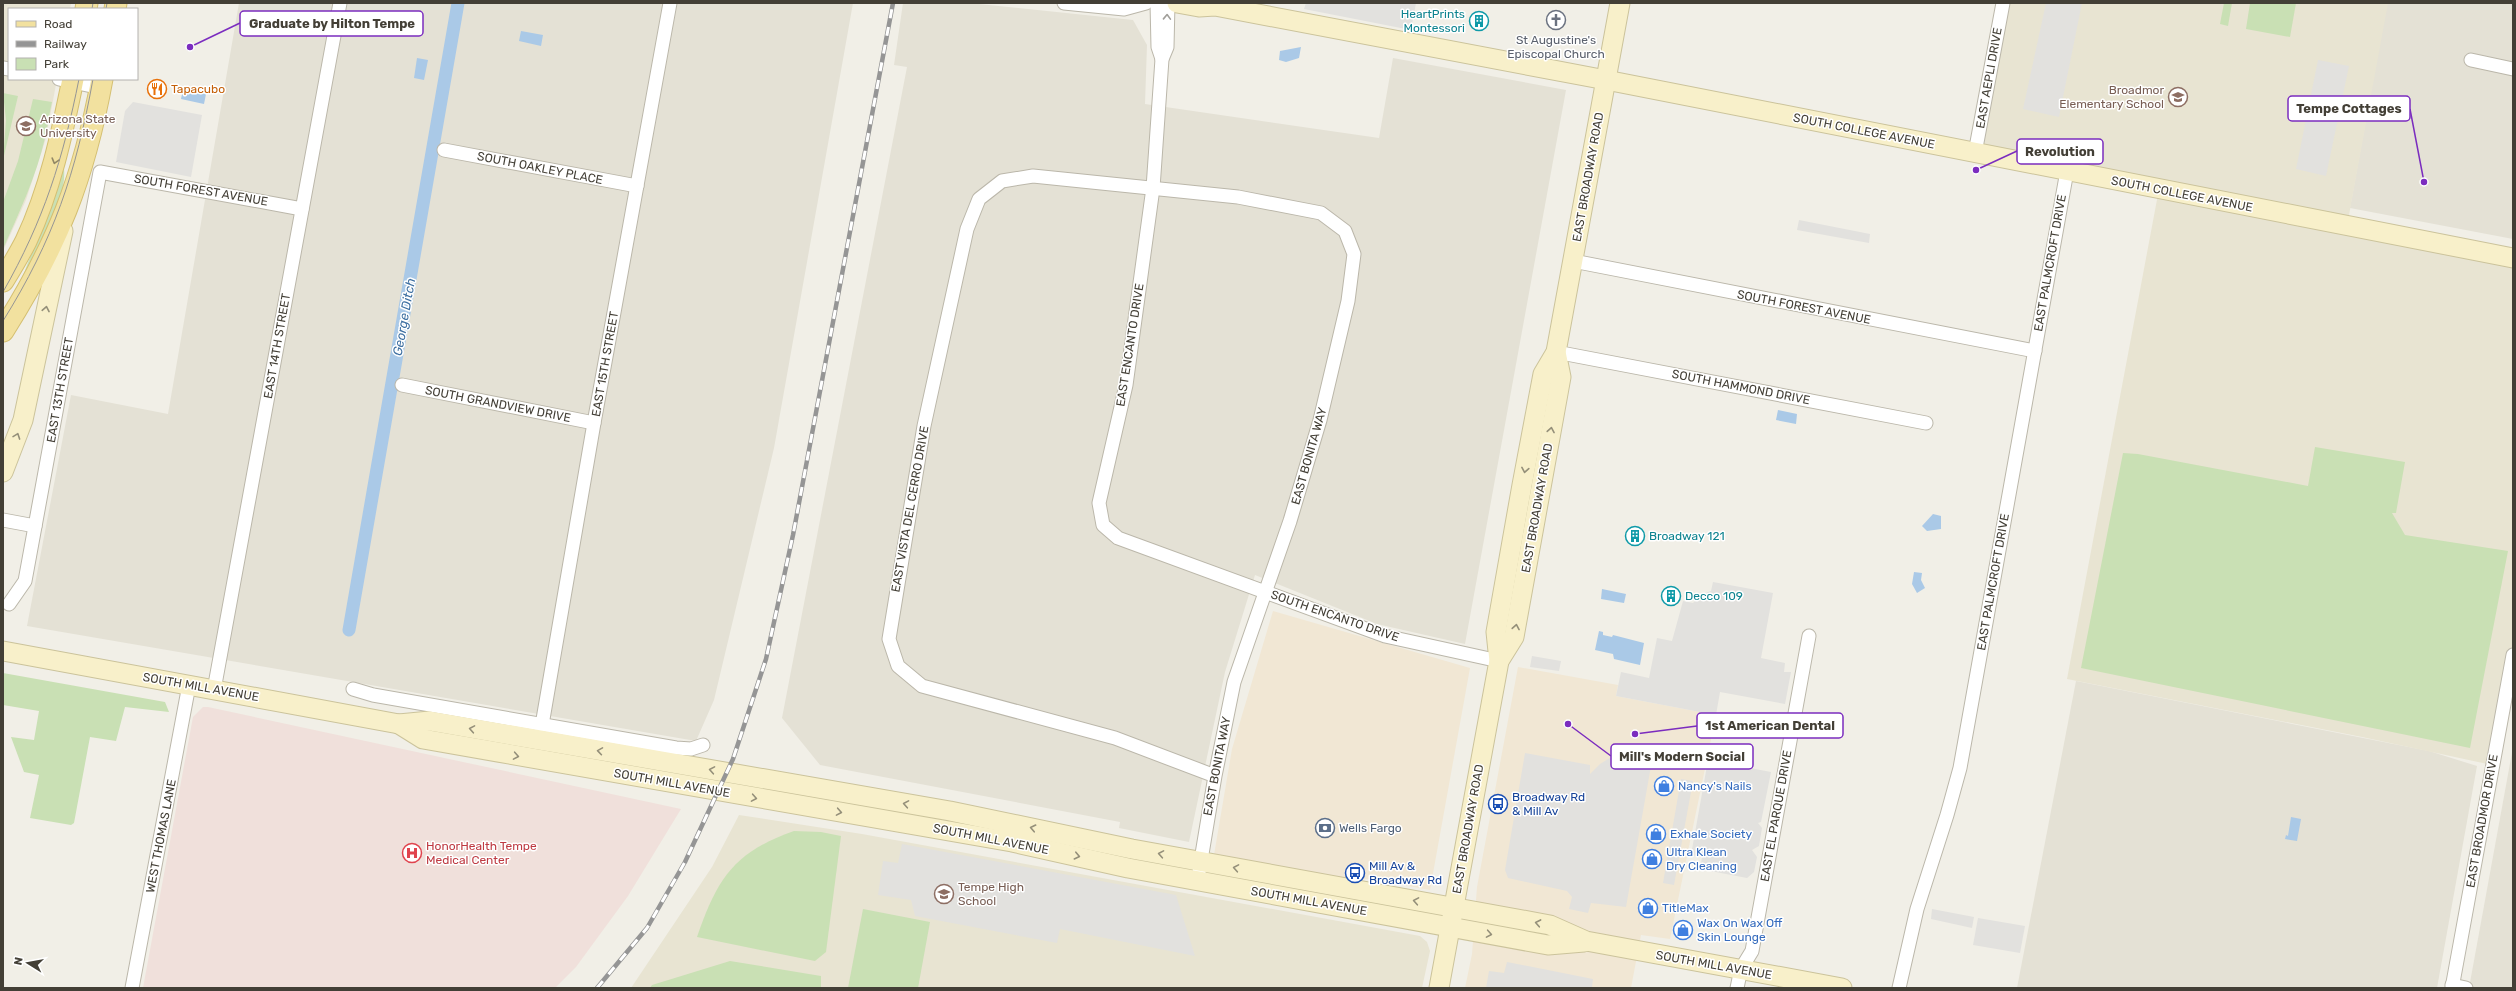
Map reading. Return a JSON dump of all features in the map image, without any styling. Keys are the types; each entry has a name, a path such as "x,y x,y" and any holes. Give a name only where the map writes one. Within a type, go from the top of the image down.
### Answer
{"main road":[{"name":"SOUTH COLLEGE AVENUE","path":"1177,3 1199,7 1212,5 1606,80 2513,258"},
{"name":"EAST BROADWAY ROAD","path":"1439,988 1499,661 1496,632 1528,455 1543,374 1556,352 1620,3"},
{"path":"3,281 26,241 50,177 61,140 68,80"},
{"path":"3,472 22,420 66,215 85,158 102,83"},
{"path":"3,331 30,289 66,215"},
{"name":"SOUTH MILL AVENUE","path":"3,651 399,724 430,721 942,810 1199,867 1454,907 1550,925 1586,941 1842,988"},
{"name":"SOUTH MILL AVENUE","path":"399,724 423,739 1012,842 1135,870 1548,945 1586,941"}],"street":[{"name":"EAST 14TH STREET","path":"214,690 340,3"},
{"name":"EAST 15TH STREET","path":"542,725 594,423 670,3"},
{"path":"1064,3 1124,9 1146,3"},
{"name":"EAST ENCANTO DRIVE","path":"1157,3 1158,47 1162,59"},
{"name":"EAST ENCANTO DRIVE","path":"1168,3 1167,47 1162,59 1153,188 1126,385 1099,503 1103,525 1118,538 1265,592"},
{"name":"EAST AEPLI DRIVE","path":"1975,153 2003,3"},
{"path":"2471,60 2513,69"},
{"path":"68,80 102,83"},
{"name":"SOUTH OAKLEY PLACE","path":"444,150 637,186"},
{"name":"EAST PALMCROFT DRIVE","path":"1899,988 1917,909 1947,815 1960,768 2067,171"},
{"name":"SOUTH FOREST AVENUE","path":"100,172 302,209"},
{"name":"EAST 13TH STREET","path":"10,604 25,581 100,172"},
{"name":"EAST VISTA DEL CERRO DRIVE","path":"1153,188 1033,176 1002,181 978,199 967,229 924,426 889,639 898,666 922,686 1115,738 1215,776"},
{"name":"EAST BONITA WAY","path":"1153,188 1238,197 1321,213 1345,231 1354,254 1348,301 1320,420 1290,522 1234,682 1199,867"},
{"name":"SOUTH FOREST AVENUE","path":"1573,261 2035,351"},
{"name":"SOUTH HAMMOND DRIVE","path":"1556,352 1926,423"},
{"name":"SOUTH GRANDVIEW DRIVE","path":"402,385 594,423"},
{"path":"3,520 35,526"},
{"name":"SOUTH ENCANTO DRIVE","path":"1265,592 1386,636 1499,661"},
{"name":"EAST EL PARQUE DRIVE","path":"1737,988 1741,969 1752,951 1809,636"},
{"name":"EAST BROADMOR DRIVE","path":"2452,987 2513,655"},
{"name":"WEST THOMAS LANE","path":"132,988 189,685"},
{"path":"353,690 372,695 676,748 691,749 703,745"},
{"path":"2452,987 2466,988"}],"shaded area":[{"name":"Arizona State University","path":"3,3 71,3 70,8 8,8 8,80 57,80 46,138 26,200 3,251"},
{"path":"239,3 853,3 774,448 714,700 696,741 27,626 71,395 168,414"},
{"path":"903,3 969,3 1133,20 1147,45 1145,104 1379,138 1393,58 1566,90 1465,644 1377,624 1255,575 1225,672 1189,842 1119,828 1120,822 820,765 782,718 907,67 894,65"},
{"path":"1306,3 1416,3 1411,30 1304,9"},
{"path":"2003,3 2388,3 2347,226 2513,258 2513,655 2492,765 2362,737 2067,679 2159,189 1975,153"},
{"path":"2046,3 2082,3 2059,117 2023,109"},
{"path":"2387,3 2513,3 2513,239 2350,208"},
{"path":"2318,60 2349,66 2326,176 2296,169"},
{"path":"133,102 202,115 191,177 116,162 125,111"},
{"path":"1799,220 1870,234 1869,243 1797,230"},
{"path":"1713,582 1773,593 1761,658 1785,663 1784,672 1791,672 1785,704 1720,692 1716,715 1616,696 1621,672 1649,678 1657,638 1672,641 1683,601 1693,603 1701,595 1711,591"},
{"path":"1273,611 1470,668 1430,890 1371,879 1346,880 1214,855 1232,749"},
{"path":"1532,656 1561,661 1559,671 1530,667"},
{"path":"1518,667 1618,685 1616,696 1716,715 1670,939 1641,935 1631,988 1465,988 1472,954 1477,887"},
{"path":"2076,681 2429,751 2477,766 2437,988 2017,988"},
{"name":"HonorHealth Tempe Medical Center","path":"203,707 681,809 628,896 576,967 555,988 143,988 193,717"},
{"path":"2513,747 2513,988 2469,988"},
{"path":"1615,748 1645,755 1643,765 1651,766 1626,907 1591,903 1588,913 1569,909 1572,897 1567,891 1508,878 1505,870 1525,753 1590,765 1590,774 1600,764 1613,756"},
{"path":"1708,760 1771,772 1761,822 1758,823 1762,828 1759,846 1752,850 1757,857 1754,872 1747,878 1700,869 1702,857 1691,855"},
{"path":"1681,779 1693,781 1674,885 1663,883"},
{"name":"Tempe High School","path":"739,815 862,834 1420,936 1427,942 1430,951 1422,988 631,988 712,867"},
{"path":"902,844 1176,895 1195,956 1060,929 1057,943 915,916 911,900 878,895 883,861 898,863"},
{"path":"1932,909 1974,917 1972,928 1931,919"},
{"path":"1978,918 2025,926 2020,953 1973,945"},
{"path":"1507,962 1593,979 1592,987 1599,988 1486,988 1489,971 1504,973"}],"green space":[{"path":"2224,3 2232,3 2228,26 2220,24"},
{"path":"2250,3 2296,3 2290,37 2246,29"},
{"path":"3,93 18,96 3,160 6,120"},
{"path":"33,99 52,102 46,134 32,181 3,249 3,202 18,161"},
{"path":"64,169 63,185 59,203 51,223 32,264 3,314 24,273"},
{"path":"2315,447 2405,462 2396,513 2392,513 2405,535 2508,551 2470,748 2081,668 2123,453 2138,454 2308,486"},
{"path":"3,673 165,702 169,712 125,707 116,741 90,737 74,823 71,825 30,818 39,775 24,772 11,737 34,740 39,711 3,705"},
{"path":"794,831 821,832 841,836 826,952 815,961 697,937 712,899 730,870 742,858 756,848 773,839"},
{"path":"863,909 930,922 918,988 848,988"},
{"path":"730,961 821,976 821,988 650,988 652,985"}],"water":[{"path":"521,31 543,35 541,46 519,41"},
{"path":"1301,47 1299,58 1286,62 1279,60 1280,51"},
{"path":"417,58 428,60 424,80 414,78"},
{"path":"183,89 206,94 204,104 181,99"},
{"path":"1778,410 1797,414 1796,424 1776,420"},
{"path":"1933,514 1941,516 1941,529 1927,531 1922,526"},
{"path":"1914,572 1922,573 1921,580 1925,588 1917,593 1912,584"},
{"path":"1602,589 1626,594 1624,603 1601,599"},
{"path":"1599,631 1603,632 1603,635 1612,637 1613,635 1644,643 1640,665 1614,659 1613,654 1595,650"},
{"path":"2291,817 2301,819 2297,841 2285,839 2286,835 2288,836"}],"waterway":[{"name":"George Ditch","path":"349,630 458,3"}],"tram line":[{"path":"92,8 93,3"},
{"path":"106,8 107,3"},
{"path":"3,292 30,240 41,214 59,163 79,80"},
{"path":"3,321 36,262 61,204 79,145 93,80"}],"railway":[{"path":"597,988 647,928 685,862 733,759 766,659 793,535 893,3"}],"place":[{"name":"St Augustine's Episcopal Church","path":"1556,20"},
{"name":"HeartPrints Montessori","path":"1479,21"},
{"name":"Graduate by Hilton Tempe","path":"190,47"},
{"name":"Tapacubo","path":"157,89"},
{"name":"Broadmor Elementary School","path":"2178,97"},
{"name":"Arizona State University","path":"26,126"},
{"name":"Revolution","path":"1976,170"},
{"name":"Tempe Cottages","path":"2424,182"},
{"name":"Broadway 121","path":"1635,536"},
{"name":"Decco 109","path":"1671,596"},
{"name":"Mill's Modern Social","path":"1568,724"},
{"name":"1st American Dental","path":"1635,734"},
{"name":"Nancy's Nails","path":"1664,786"},
{"name":"Broadway Rd & Mill Av","path":"1498,804"},
{"name":"Wells Fargo","path":"1325,828"},
{"name":"Exhale Society","path":"1656,834"},
{"name":"HonorHealth Tempe Medical Center","path":"412,853"},
{"name":"Ultra Klean Dry Cleaning","path":"1652,859"},
{"name":"Mill Av & Broadway Rd","path":"1355,873"},
{"name":"Tempe High School","path":"944,894"},
{"name":"TitleMax","path":"1648,908"},
{"name":"Wax On Wax Off Skin Lounge","path":"1683,930"}]}
